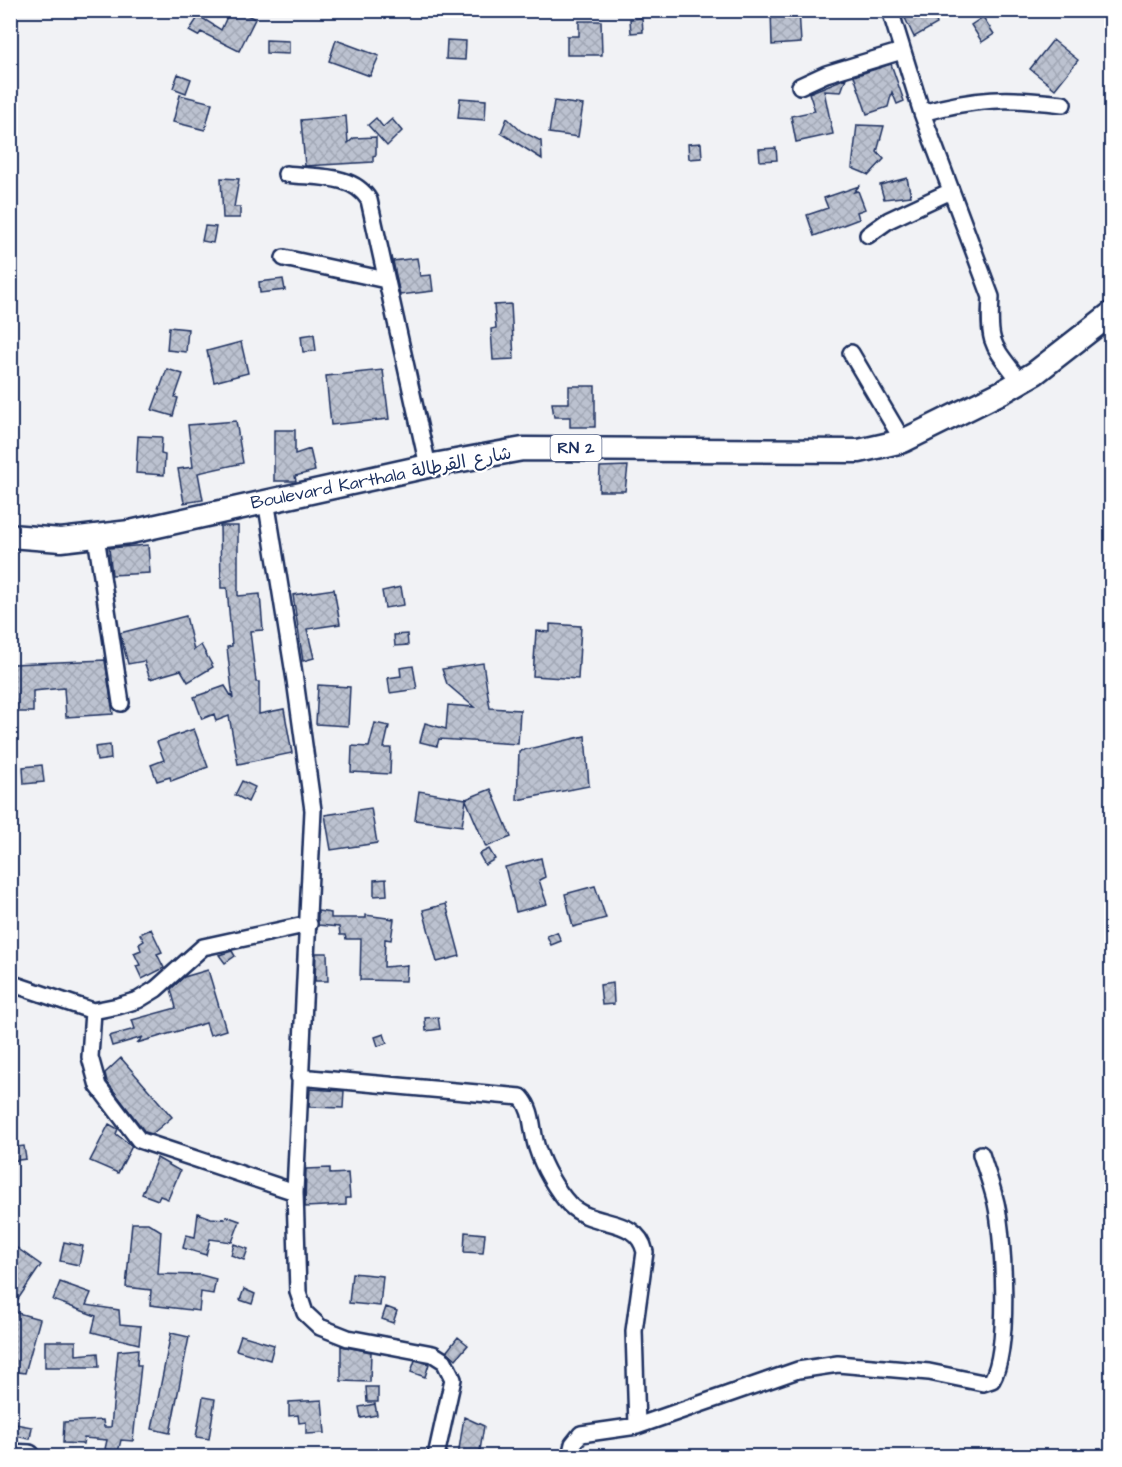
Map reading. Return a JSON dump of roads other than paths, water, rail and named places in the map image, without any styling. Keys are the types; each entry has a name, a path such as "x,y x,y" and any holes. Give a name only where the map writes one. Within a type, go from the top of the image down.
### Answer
{"main road":[{"name":"Boulevard Karthala شارع القرطالة","path":"10,537 61,540 130,532 266,500 480,455 549,448 859,451 903,441 1020,381 1112,313"},
{"path":"10,1455 29,1456"}],"street":[{"path":"890,10 922,113 991,297 992,344 1020,381"},
{"path":"800,86 826,74 902,51"},
{"path":"922,113 958,103 1013,98 1063,104"},
{"path":"286,174 351,182 362,189 369,200 428,466"},
{"path":"868,234 889,220 951,191"},
{"path":"284,258 386,280"},
{"path":"852,353 903,441"},
{"path":"266,500 313,810 295,1192 298,1292 305,1313 320,1327 348,1338 433,1354 444,1361 451,1370 453,1379 436,1456"},
{"path":"96,536 121,703"},
{"path":"10,983 93,1011 138,1000 156,989 203,947 309,924"},
{"path":"93,1011 90,1057 98,1086 139,1140 295,1192"},
{"path":"299,1077 521,1097 528,1104 537,1148 551,1179 569,1205 587,1216 634,1230 643,1239 645,1252 634,1331 637,1426"},
{"path":"570,1456 573,1444 581,1434 637,1426 798,1370 838,1364 929,1372 983,1383 992,1380 996,1373 1003,1324 1001,1266 996,1203 981,1154"}]}
